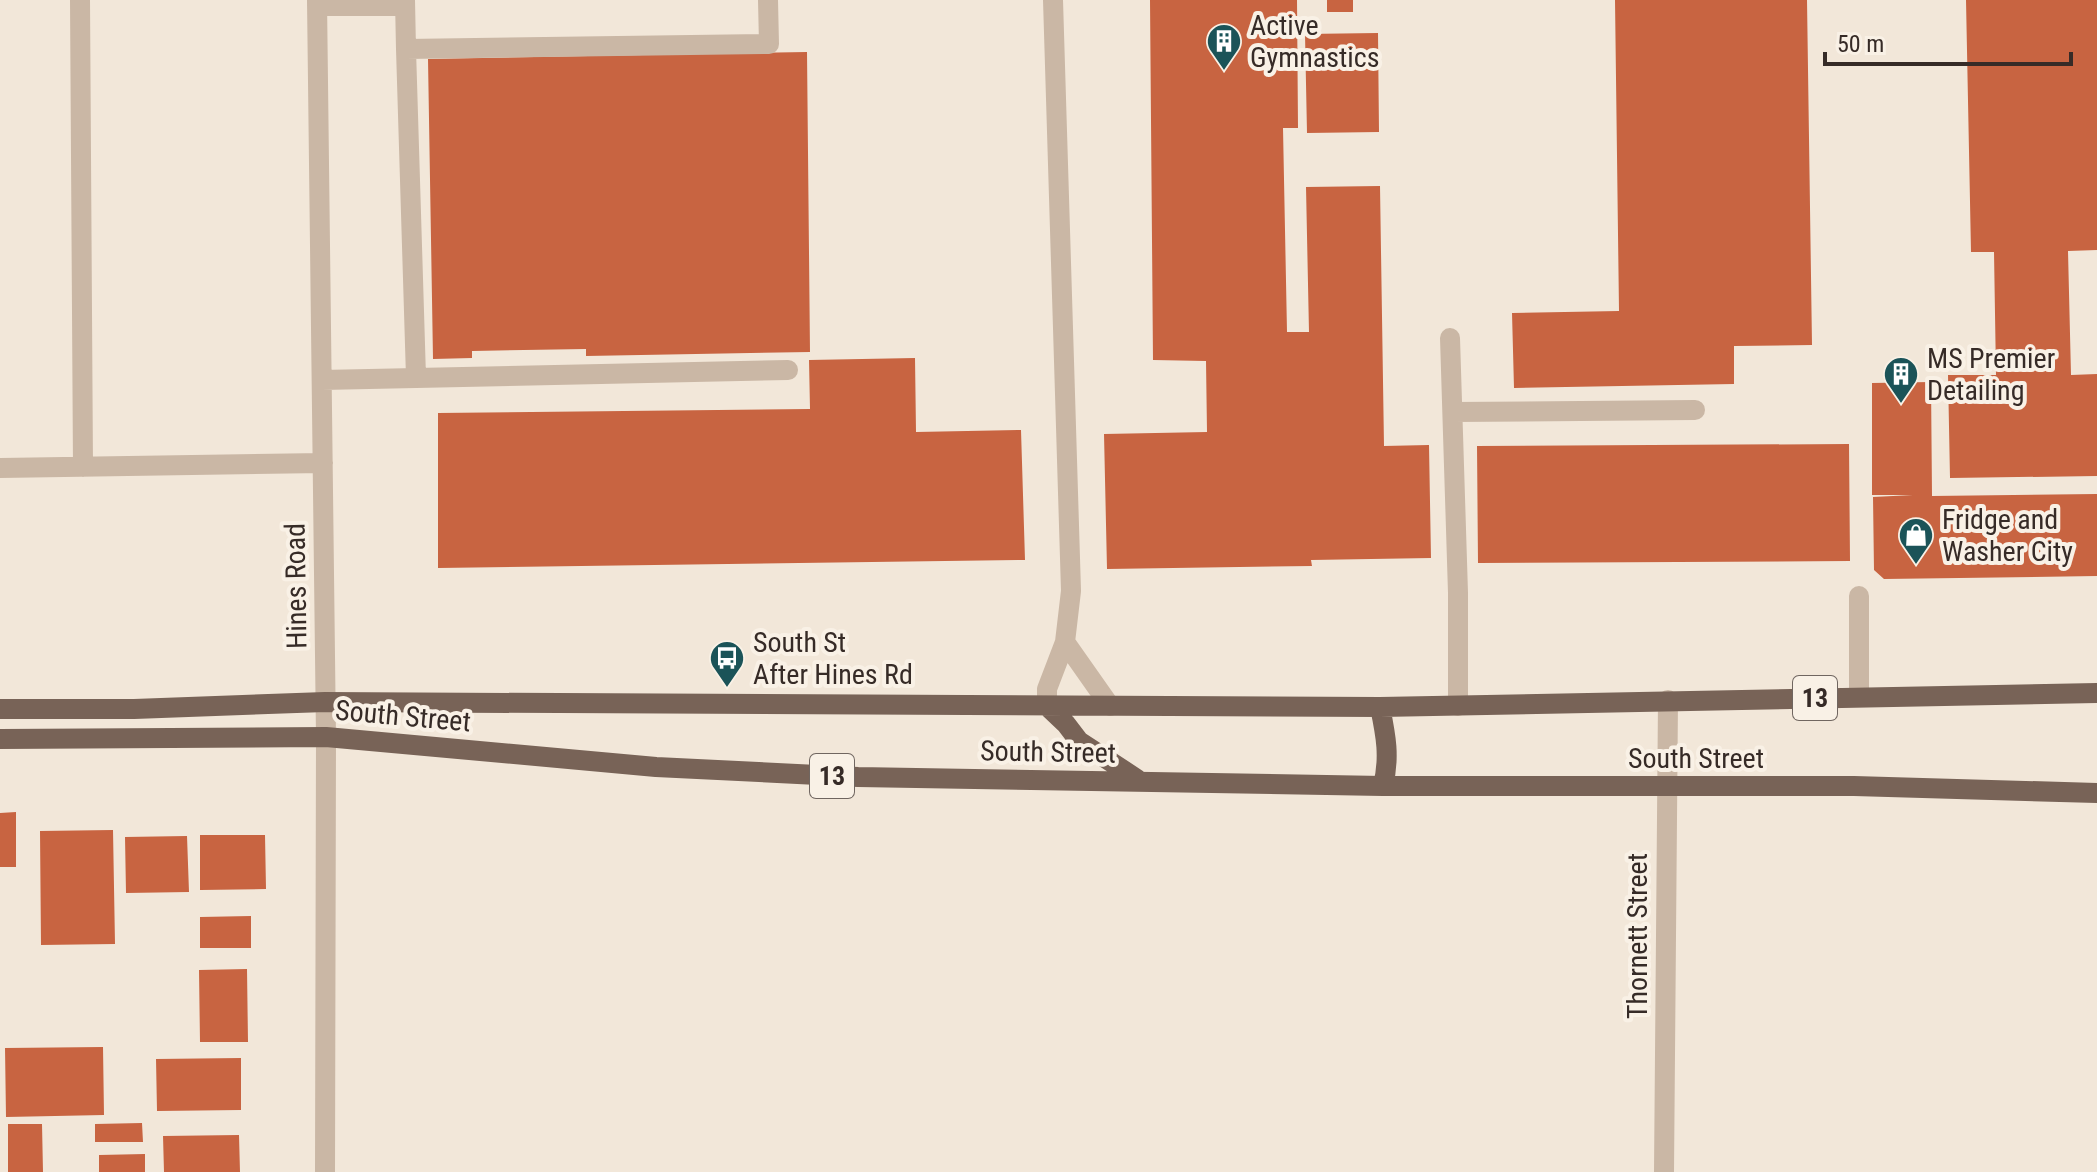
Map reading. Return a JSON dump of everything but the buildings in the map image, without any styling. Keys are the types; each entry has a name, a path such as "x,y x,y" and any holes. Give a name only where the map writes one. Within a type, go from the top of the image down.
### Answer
{"main road":[{"name":"South Street","path":"0,709 134,709 325,702 1380,707 2097,693"},
{"path":"1047,706 1079,741 1140,781"},
{"path":"1380,707 1388,743 1388,764 1383,786"},
{"name":"South Street","path":"0,739 326,737 656,767 858,777 1383,786 1854,786 2097,793"}],"street":[{"path":"80,0 83,467"},
{"path":"406,49 769,44 768,0"},
{"path":"1047,706 1047,689 1065,642 1071,591 1053,0"},
{"path":"317,3 405,3 416,377"},
{"name":"Hines Road","path":"317,3 326,737 325,1172"},
{"path":"1450,338 1458,593 1458,706"},
{"path":"322,380 788,370"},
{"path":"1453,412 1695,410"},
{"path":"0,468 323,463"},
{"path":"1859,596 1859,697"},
{"path":"1065,642 1110,706"},
{"name":"Thornett Street","path":"1664,1172 1668,700"}],"place":[{"name":"Active Gymnastics","path":"1224,72"},
{"name":"MS Premier Detailing","path":"1901,405"},
{"name":"Fridge and Washer City","path":"1916,566"},
{"name":"South St After Hines Rd","path":"727,689"}]}
